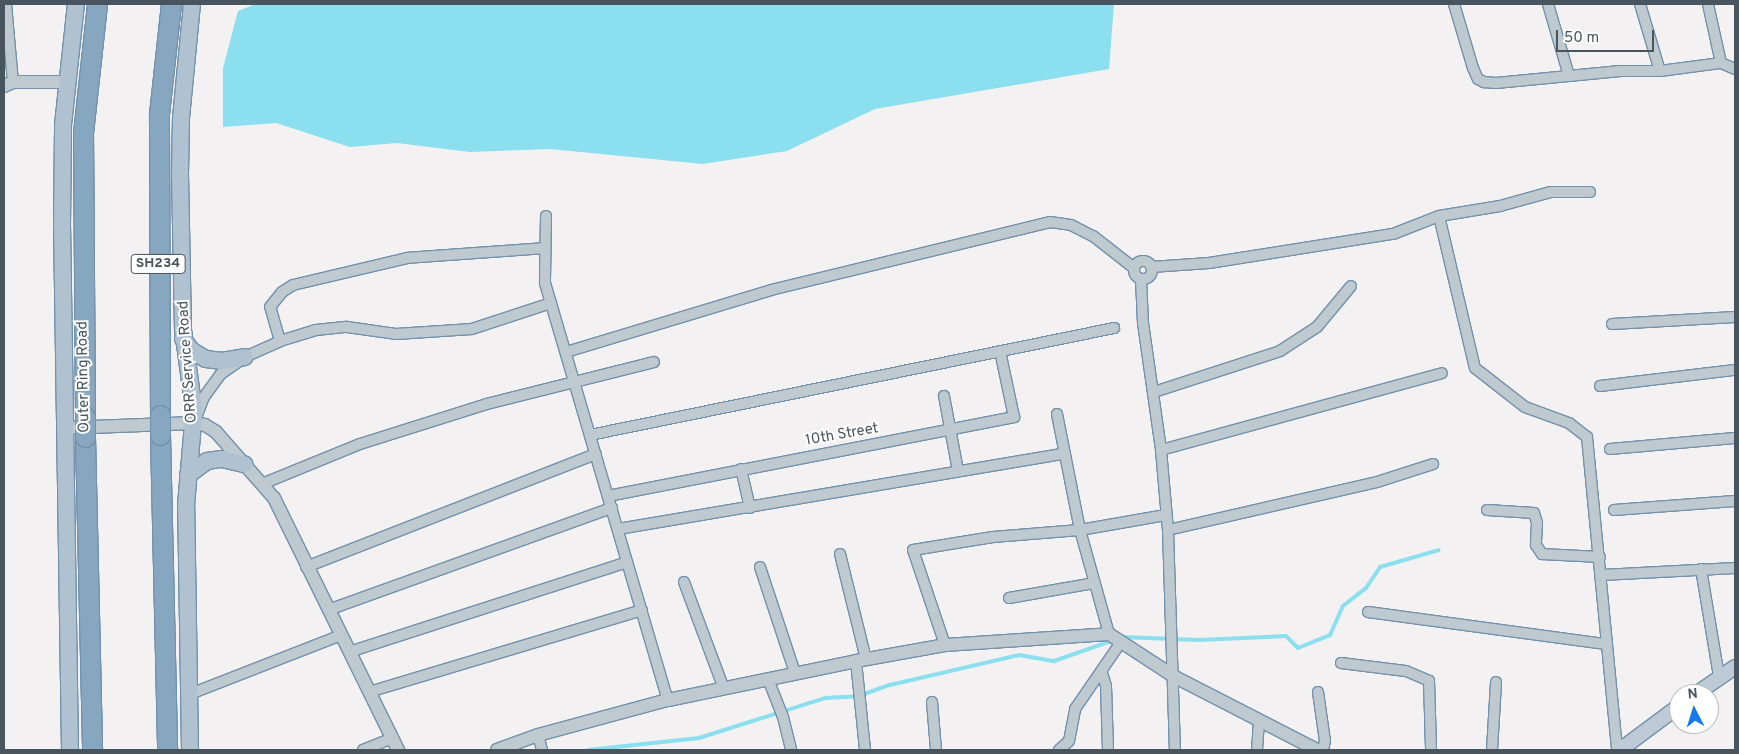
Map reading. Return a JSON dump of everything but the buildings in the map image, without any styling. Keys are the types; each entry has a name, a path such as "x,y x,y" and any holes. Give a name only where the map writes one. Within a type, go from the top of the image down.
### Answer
{"highway":[{"name":"Outer Ring Road","path":"92,750 85,437 83,133 97,4"},
{"name":"SH234","path":"167,750 160,435 159,122 171,4"}],"main road":[{"path":"70,750 62,225 66,82 76,4"},
{"name":"ORR Service Road","path":"190,750 188,476 194,423 183,339 181,118 192,4"},
{"path":"183,339 192,351 206,359 222,361 245,357"},
{"path":"188,476 207,461 222,459 244,464"},
{"path":"1710,684 1735,667"},
{"path":"1618,750 1669,713"}],"street":[{"path":"6,4 8,84 66,82"},
{"path":"1454,4 1478,79 1496,84 1569,76 1660,72 1722,63 1735,66"},
{"path":"1548,4 1569,76"},
{"path":"1640,4 1660,72"},
{"path":"1708,4 1722,63"},
{"path":"1134,268 1140,261 1146,262 1152,267 1218,262 1393,234 1439,216 1500,206 1551,192 1590,192"},
{"path":"546,216 545,283 668,700"},
{"path":"1439,216 1475,368 1525,407 1569,423 1587,437 1618,750"},
{"path":"566,352 771,290 1050,222 1071,225 1093,236 1134,268 1135,275 1141,279"},
{"path":"280,341 270,307 282,292 294,284 407,258 545,248"},
{"path":"1141,279 1150,276 1152,267"},
{"path":"1141,279 1143,322 1161,450 1168,530 1170,650 1174,677 1174,750"},
{"path":"1154,392 1280,351 1317,327 1351,286"},
{"path":"194,423 213,383 245,357 280,341 316,330 347,328 396,334 472,329 551,303"},
{"path":"1612,324 1735,317"},
{"path":"590,435 1114,328"},
{"name":"10th Street","path":"608,496 741,469 952,431 1014,417 1000,351"},
{"path":"262,484 360,444 487,404 654,362"},
{"path":"1600,386 1735,370"},
{"path":"1161,450 1442,374"},
{"path":"944,396 958,470"},
{"path":"1057,414 1080,530 1094,583 1115,638 1174,677 1317,750"},
{"path":"66,428 194,423 205,425 216,432 274,498 306,567 398,750"},
{"path":"1610,449 1735,438"},
{"path":"618,529 1065,453"},
{"path":"306,567 596,454"},
{"path":"1168,530 1377,482 1434,464"},
{"path":"741,469 750,508"},
{"path":"1614,510 1735,502"},
{"path":"328,610 612,508"},
{"path":"1487,510 1534,513 1537,523 1536,545 1542,554 1600,557"},
{"path":"945,645 913,550 993,537 1080,530 1166,515"},
{"path":"840,554 861,660 859,687 865,750"},
{"path":"349,652 627,562"},
{"path":"760,567 795,673"},
{"path":"1602,575 1735,568"},
{"path":"1701,569 1719,677"},
{"path":"684,582 724,689"},
{"path":"1009,598 1094,583"},
{"path":"369,692 642,610"},
{"path":"1368,612 1606,644"},
{"path":"190,694 341,635"},
{"path":"497,750 538,736 668,700 861,660 945,645 1115,638"},
{"path":"1059,750 1069,741 1074,709 1102,674 1115,638"},
{"path":"1342,663 1406,671 1429,680 1431,750"},
{"path":"1102,674 1106,686 1108,750"},
{"path":"768,679 783,718 791,750"},
{"path":"1492,750 1496,682"},
{"path":"1318,692 1325,741 1323,750"},
{"path":"932,702 936,750"},
{"path":"1257,750 1259,721"},
{"path":"538,736 542,750"},
{"path":"363,750 392,738"}],"water":[{"path":"256,4 1114,4 1109,69 875,109 787,151 703,164 550,149 470,152 397,143 350,147 276,123 223,127 223,68 238,11"}],"waterway":[{"path":"1121,637 1199,640 1286,636 1298,648 1330,635 1343,606 1366,588 1380,567 1439,550"},
{"path":"588,750 699,738 825,698 859,696 890,685 1019,655 1054,661 1114,640"}]}
